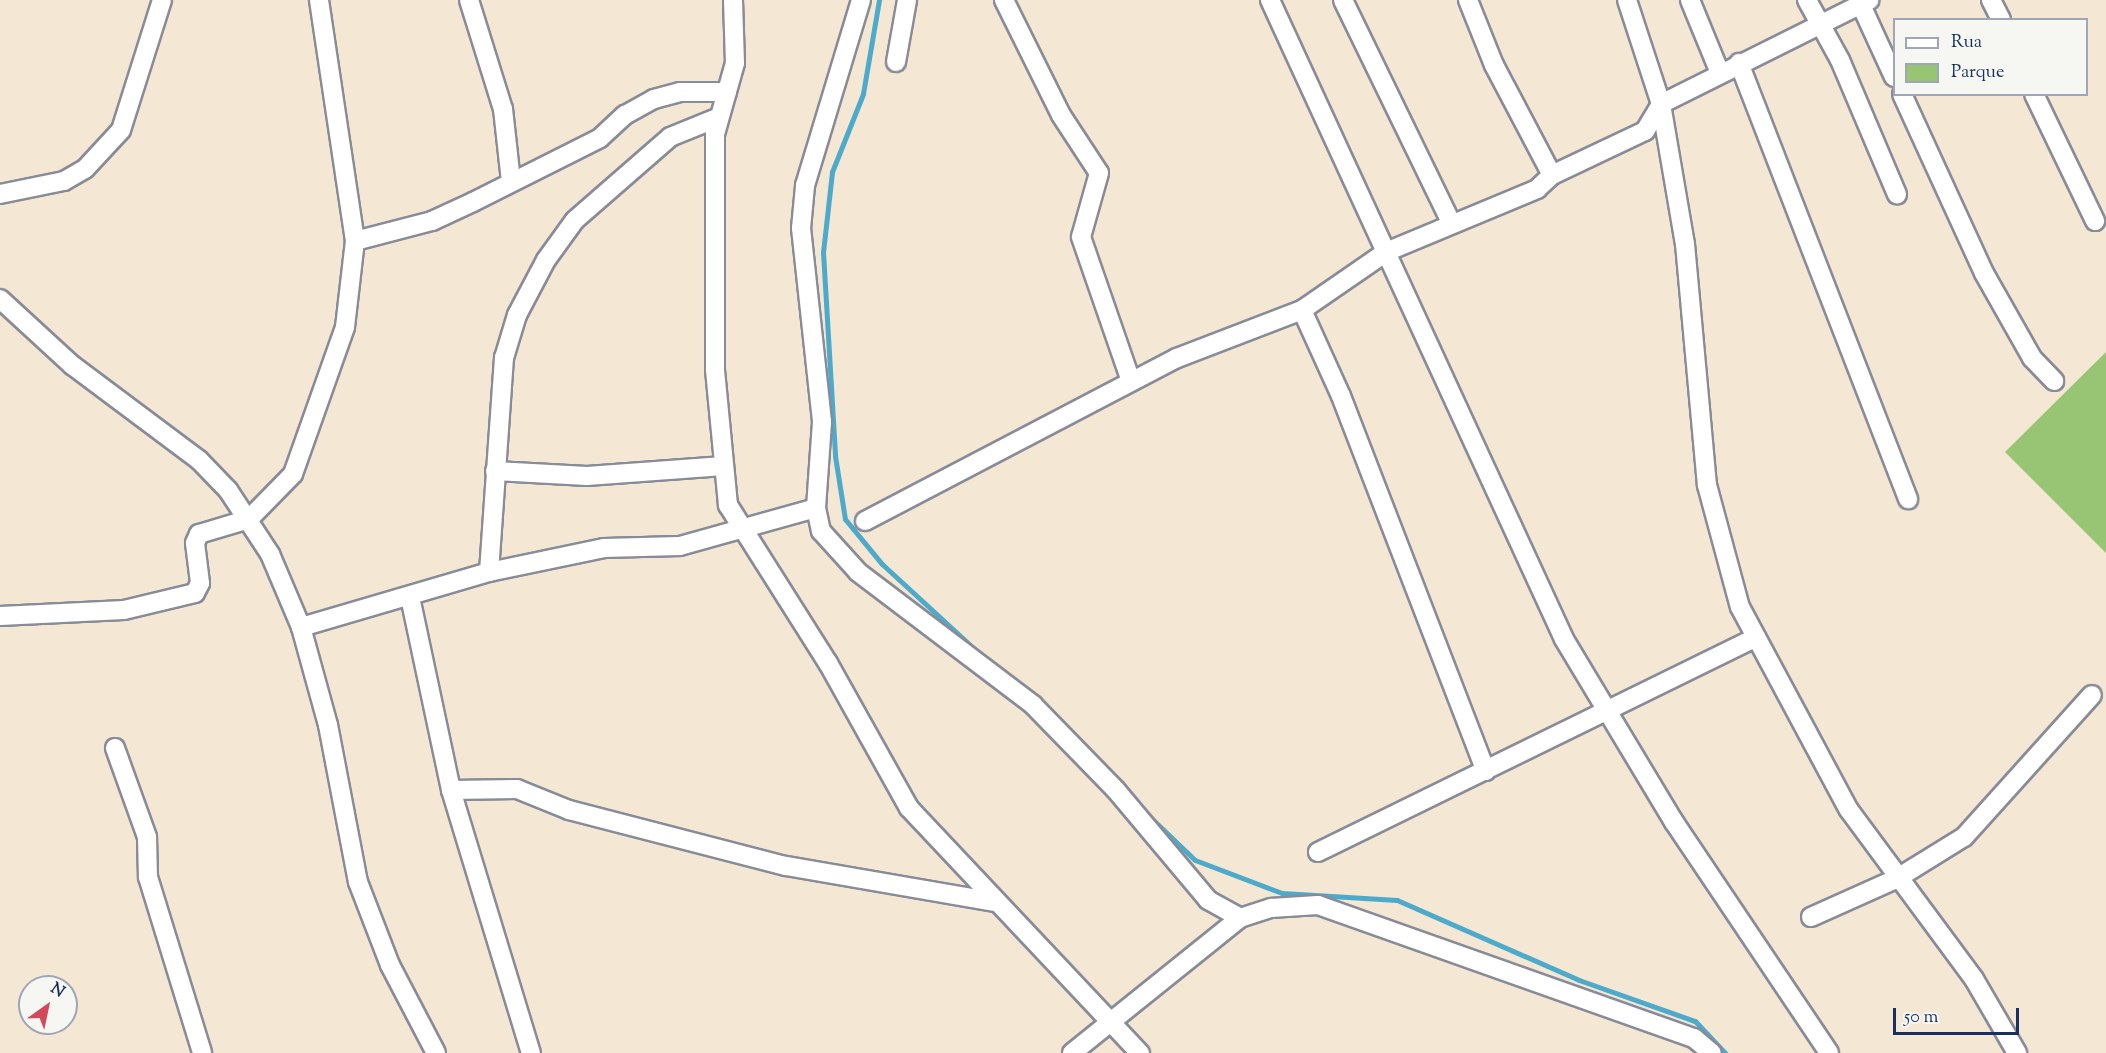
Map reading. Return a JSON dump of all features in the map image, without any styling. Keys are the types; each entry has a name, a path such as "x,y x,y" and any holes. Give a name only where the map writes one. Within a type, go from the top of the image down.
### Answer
{"street":[{"path":"0,194 64,181 85,169 121,130 162,0"},
{"path":"0,616 124,610 195,592 200,584 195,543 199,534 249,519 293,474 306,444 345,327 355,241 318,0"},
{"path":"469,0 503,109 511,182"},
{"path":"733,0 735,63 717,118 715,370 728,505 746,527 901,796 994,902 1110,1025 1140,1053"},
{"path":"861,0 805,186 801,228 822,422 816,507 821,531 858,572 1033,705 1115,789 1208,900 1240,918"},
{"path":"896,62 906,0"},
{"path":"1004,0 1036,70 1099,173 1081,237 1131,381"},
{"path":"1270,0 1564,639 1607,714 1829,1053"},
{"path":"1342,0 1451,222"},
{"path":"1468,0 1494,65 1552,175"},
{"path":"1627,0 1660,104 1685,244 1707,485 1731,582 1755,638 1844,800 1896,879 1974,979 2017,1053"},
{"path":"1690,0 1720,73"},
{"path":"1807,0 1818,25 1840,60 1897,194"},
{"path":"1991,0 2000,18"},
{"path":"865,521 1131,381 1302,310 1386,252 1451,222 1537,189 1552,175 1645,130 1660,104 1866,2 1893,74"},
{"path":"1739,63 1908,499"},
{"path":"355,241 432,221 600,138 625,115 654,99 680,92 727,92"},
{"path":"1903,96 1984,273 2011,326 2054,381"},
{"path":"2035,96 2095,221"},
{"path":"489,572 504,358 517,315 546,260 575,220 670,136 717,118"},
{"path":"0,299 72,365 199,460 249,519 302,627 328,725 358,882 390,965 436,1053"},
{"path":"1302,310 1341,396 1486,771"},
{"path":"495,471 587,476 724,466"},
{"path":"302,627 489,572 604,548 680,546 816,507"},
{"path":"410,597 451,790 531,1053"},
{"path":"1318,852 1442,787 1486,771 1607,714 1755,638"},
{"path":"1811,917 1896,879 1983,821 2092,695"},
{"path":"115,748 147,837 148,877 202,1053"},
{"path":"451,790 524,791 569,810 786,866 994,902"},
{"path":"1072,1053 1110,1025 1240,918 1298,905 1341,910 1694,1038 1712,1053"}],"green space":[{"path":"2106,352 2106,553 2005,452"}],"waterway":[{"path":"879,0 863,94 832,172 823,252 835,456 845,519 882,564 980,654"},
{"path":"1147,814 1195,860 1282,893 1397,900 1579,980 1695,1021 1725,1053"}]}
